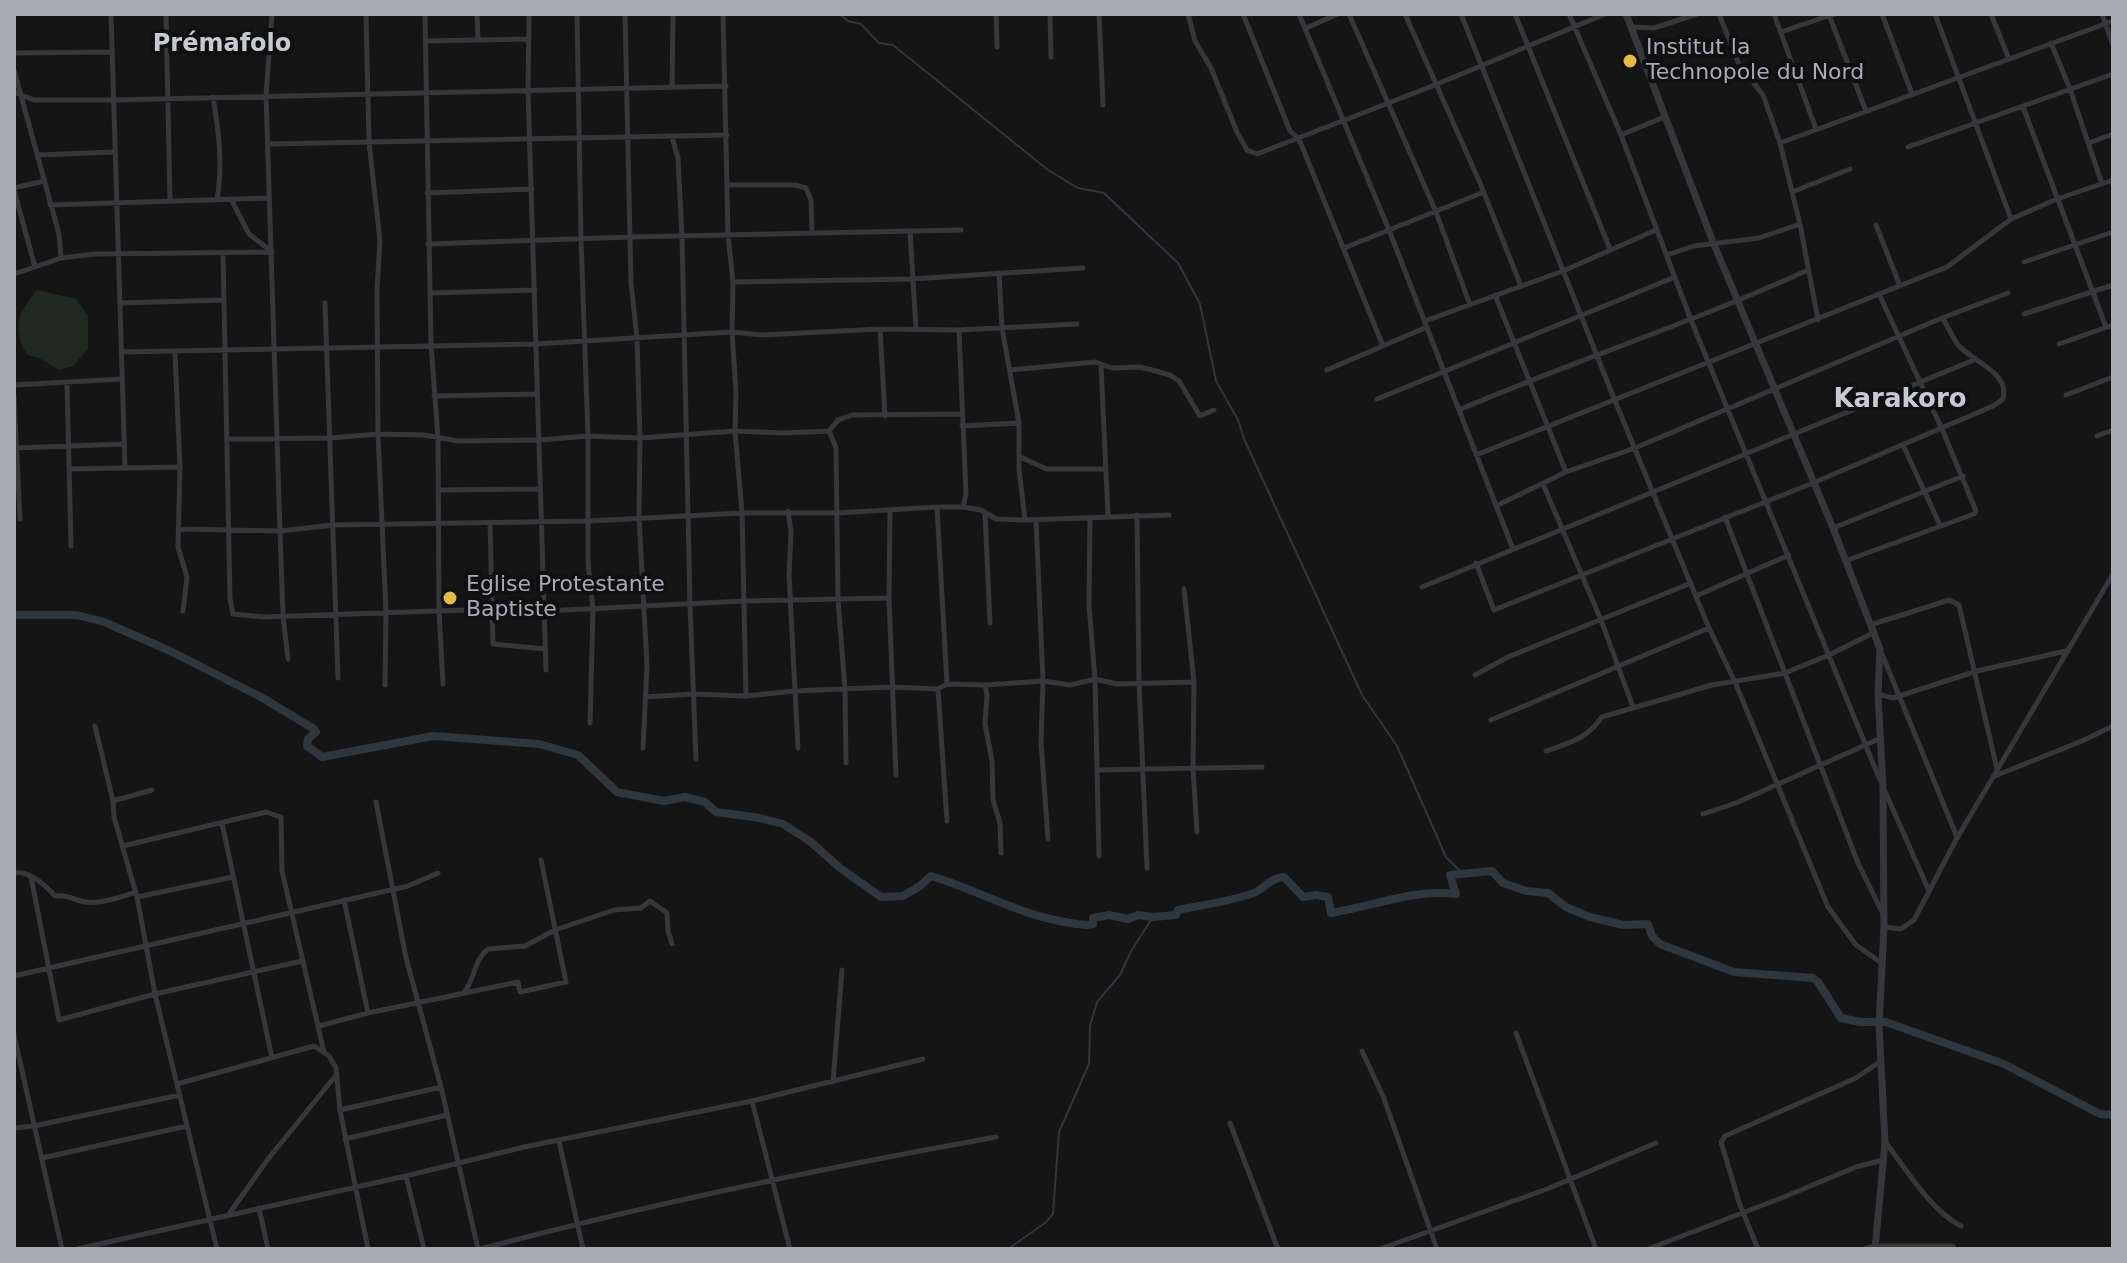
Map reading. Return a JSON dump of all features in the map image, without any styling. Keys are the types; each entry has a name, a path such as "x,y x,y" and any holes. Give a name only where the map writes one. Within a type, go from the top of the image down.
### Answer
{"street":[{"path":"111,14 125,468"},
{"path":"166,14 170,200"},
{"path":"272,14 266,96 283,616 288,659"},
{"path":"366,14 369,142 380,241 378,434 386,612 385,685"},
{"path":"425,14 428,244 438,438 439,611 443,684"},
{"path":"477,14 478,40"},
{"path":"529,14 528,91 546,670"},
{"path":"577,14 588,436 588,563 593,609 590,723"},
{"path":"625,14 631,283 637,338 639,517 647,666 643,748"},
{"path":"672,86 673,14"},
{"path":"723,14 728,235 733,282 735,431 742,513 746,696"},
{"path":"996,14 997,47"},
{"path":"1050,14 1051,57"},
{"path":"1099,14 1103,105"},
{"path":"1188,14 1195,41 1211,68 1237,132 1247,150 1257,154 1346,121 1605,14"},
{"path":"1243,14 1290,131 1299,139 1383,346"},
{"path":"1299,14 1346,121 1513,549"},
{"path":"1306,29 1338,14"},
{"path":"1349,14 1436,212 1470,305"},
{"path":"1405,14 1484,192 1521,286"},
{"path":"1461,14 1615,401 1828,907 1856,945 1883,964"},
{"path":"1515,14 1610,249"},
{"path":"1569,14 1621,135 1691,320 1883,787 1929,891"},
{"path":"1626,14 1737,302 1833,528 1957,838"},
{"path":"1632,27 1654,28 1697,14"},
{"path":"1719,14 1738,62 1763,95 1780,143 1800,224 1818,320"},
{"path":"1774,14 1816,129"},
{"path":"1882,14 1912,94"},
{"path":"1935,14 2011,219"},
{"path":"1991,14 2009,59"},
{"path":"2102,14 2113,45"},
{"path":"1781,32 1832,15 1866,111"},
{"path":"1780,143 2113,21"},
{"path":"426,41 529,39"},
{"path":"2051,43 2102,184"},
{"path":"14,53 112,52"},
{"path":"14,70 59,234 61,258"},
{"path":"1908,147 2113,74"},
{"path":"14,92 34,100 114,100 726,86"},
{"path":"213,97 221,144 222,173 217,200"},
{"path":"2023,107 2092,292 2110,326 2059,344"},
{"path":"1621,135 1664,117"},
{"path":"2089,143 2113,134"},
{"path":"268,144 727,135"},
{"path":"672,137 678,158 682,236 696,759"},
{"path":"37,155 115,152"},
{"path":"1792,192 1850,169"},
{"path":"1476,455 1947,267 2011,219 2113,180"},
{"path":"35,267 14,189 44,181"},
{"path":"729,185 802,186 809,192 811,200 812,232"},
{"path":"427,193 532,189"},
{"path":"1344,248 1484,192"},
{"path":"50,205 269,198"},
{"path":"231,199 249,234 272,252"},
{"path":"1667,255 1713,242 1759,238 1800,224"},
{"path":"1876,225 1900,286"},
{"path":"428,244 961,230"},
{"path":"1327,370 1470,305 1563,271 1656,230"},
{"path":"910,231 916,329"},
{"path":"2024,262 2113,232"},
{"path":"14,274 61,258 272,252"},
{"path":"223,253 233,614 283,616 493,609 546,611 743,601 889,598"},
{"path":"733,282 912,279 1083,268"},
{"path":"1459,410 1529,380 1737,302 1808,270"},
{"path":"999,273 1002,328 1019,423 1025,520"},
{"path":"1377,399 1675,277"},
{"path":"2024,314 2113,285"},
{"path":"430,293 535,290"},
{"path":"1496,506 1566,472 1635,448 2008,293"},
{"path":"1845,561 1976,511 1922,383 1879,294"},
{"path":"1495,295 1566,472"},
{"path":"120,303 224,300"},
{"path":"325,303 329,348 338,678"},
{"path":"1476,563 1494,610 1813,483 1993,406 2003,399 2003,384 1996,373 1974,360 1955,341 1942,318"},
{"path":"121,352 536,344 732,332 762,335 1077,324"},
{"path":"880,329 885,416"},
{"path":"959,330 966,497 963,507"},
{"path":"175,353 180,467 178,547 187,577 183,611"},
{"path":"1422,587 1974,360"},
{"path":"1010,370 1095,362 1112,368 1140,367 1170,375 1179,381 1200,416 1214,410"},
{"path":"1101,365 1108,515"},
{"path":"2066,395 2113,377"},
{"path":"14,385 122,379"},
{"path":"67,383 71,546"},
{"path":"434,396 537,394"},
{"path":"14,396 20,519"},
{"path":"228,439 378,434 424,435 458,441 588,436 640,438 735,431 829,431 844,416 961,414"},
{"path":"962,426 1019,423"},
{"path":"2097,436 2113,430"},
{"path":"829,431 836,448 838,600 845,689 846,763"},
{"path":"15,448 124,444"},
{"path":"1903,445 1940,525"},
{"path":"1020,456 1047,469 1105,469"},
{"path":"69,469 180,467"},
{"path":"1833,528 1963,476"},
{"path":"1543,484 1601,620 1633,707"},
{"path":"438,490 540,489"},
{"path":"966,497 972,509"},
{"path":"180,529 280,531 333,525 589,521 937,507 963,507 985,512 996,519 1169,515"},
{"path":"937,507 947,684"},
{"path":"788,511 798,748"},
{"path":"890,511 889,598 896,775"},
{"path":"985,512 990,623"},
{"path":"1137,515 1139,682 1147,868"},
{"path":"1725,517 1858,863 1884,916"},
{"path":"1090,518 1089,605 1095,679 1099,856"},
{"path":"1036,520 1043,681 1041,742 1048,839"},
{"path":"490,522 493,644 546,649"},
{"path":"1696,596 1789,555"},
{"path":"1884,927 1901,929 1908,925 2113,574"},
{"path":"1475,675 1508,657 1691,583"},
{"path":"1184,589 1194,682 1193,768 1197,832"},
{"path":"1546,751 1585,735 1595,728 1602,717 1712,685 1785,673 1829,655 1872,629 1955,601 1959,605 1977,671 1996,773"},
{"path":"1491,720 1709,628"},
{"path":"1875,1247 1885,1142 1880,1022 1884,916 1883,787 1878,694 1880,649"},
{"path":"1878,694 1893,698 1977,671 2068,651"},
{"path":"645,697 693,694 746,696 892,687 938,689 947,684 1043,681 1070,685 1095,679 1117,684 1194,682"},
{"path":"985,685 985,724 992,761 993,800 1000,823 1001,853"},
{"path":"938,689 947,821"},
{"path":"95,726 114,817 136,895 155,994 217,1249"},
{"path":"1996,773 2113,726"},
{"path":"1703,814 1736,803 1881,738"},
{"path":"1097,770 1262,767"},
{"path":"113,801 152,790"},
{"path":"376,802 406,958 441,1087 479,1249 577,1223 773,1179 996,1137"},
{"path":"123,846 266,812 281,817 282,871 324,1052"},
{"path":"222,823 272,1058"},
{"path":"319,1026 518,982 520,992 566,982 541,860"},
{"path":"14,873 21,872 31,877 55,896 69,895 82,902 234,877"},
{"path":"14,976 408,886 438,873"},
{"path":"31,877 59,1020 155,994 302,961"},
{"path":"344,900 368,1013"},
{"path":"464,992 483,952 496,947 525,946 555,930 608,912 641,908 650,901 667,913 672,944"},
{"path":"833,1082 842,970"},
{"path":"1516,1033 1596,1249"},
{"path":"14,1035 62,1249"},
{"path":"177,1084 314,1046 324,1052 336,1068 345,1139 368,1249"},
{"path":"1362,1051 1383,1096 1437,1249"},
{"path":"77,1249 111,1246 210,1219 558,1140 752,1101 923,1059"},
{"path":"1758,1249 1721,1147 1725,1136 1856,1078 1881,1061"},
{"path":"228,1215 268,1159 337,1074"},
{"path":"340,1110 441,1087"},
{"path":"14,1128 180,1095"},
{"path":"752,1101 790,1249"},
{"path":"345,1139 447,1115"},
{"path":"1230,1123 1278,1249"},
{"path":"42,1158 187,1126"},
{"path":"558,1140 583,1249"},
{"path":"1885,1142 1941,1211 1961,1226"},
{"path":"1380,1249 1570,1179 1656,1143"},
{"path":"1648,1249 1856,1167 1883,1160"},
{"path":"406,1176 424,1249"},
{"path":"259,1208 268,1249"},
{"path":"1864,1249 1953,1246"}],"shaded area":[{"path":"37,290 76,299 88,316 88,349 73,366 59,370 27,355 22,345 18,328 21,313"}],"waterway":[{"path":"839,14 848,21 861,24 879,43 893,45 1048,170 1078,188 1104,193 1178,263 1200,304 1216,381 1238,420 1362,695 1397,746 1446,857 1462,873"},
{"path":"14,615 77,615 104,622 168,650 261,697 314,729 316,732 308,739 307,746 322,757 433,736 539,744 578,755 617,792 664,801 685,797 705,802 716,812 783,824 881,897 903,896 931,876 1045,918 1087,925 1093,924 1093,918 1109,915 1128,919 1138,915 1176,915 1178,910 1249,895 1284,877 1303,897 1328,897 1331,913 1409,896 1456,894 1450,875 1492,871 1503,883 1526,891 1548,893 1566,907 1590,917 1623,925 1648,924 1652,936 1660,944 1734,972 1813,978 1841,1018 1886,1022 2004,1064 2100,1114 2113,1115"},
{"path":"1008,1249 1053,1214 1059,1132 1089,1064 1090,1026 1097,1002 1120,975 1153,917"}],"place":[{"name":"Institut la Technopole du Nord","path":"1630,61"},
{"name":"Eglise Protestante Baptiste","path":"450,598"}],"district":[{"name":"Prémafolo","path":"222,45"},
{"name":"Karakoro","path":"1900,400"}]}
